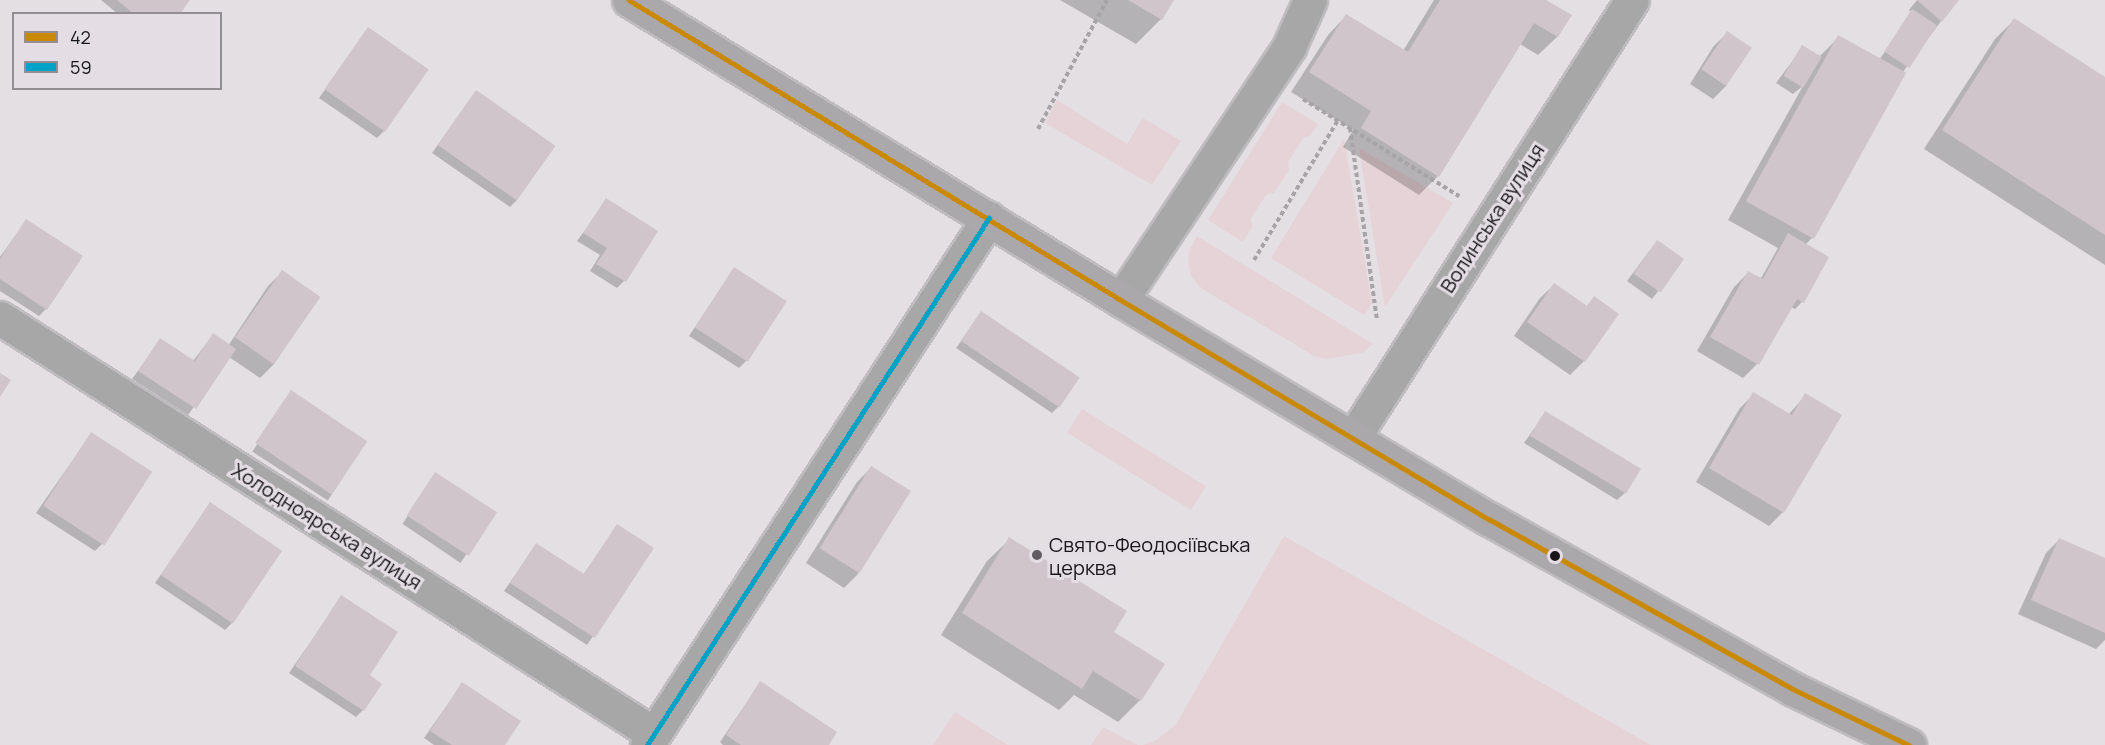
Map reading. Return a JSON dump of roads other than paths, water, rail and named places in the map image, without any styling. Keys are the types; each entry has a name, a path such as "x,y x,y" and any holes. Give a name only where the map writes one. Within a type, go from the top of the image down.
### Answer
{"main road":[{"path":"629,0 1121,300 1610,588 1794,689 1909,745"}],"street":[{"path":"1121,300 1289,47 1310,0"},
{"name":"Волинська вулиця","path":"1353,438 1632,0"},
{"path":"651,739 989,218"},
{"name":"Холодноярська вулиця","path":"0,318 651,739"}],"place":[{"name":"Свято-Феодосіївська церква","path":"1037,555"}]}
